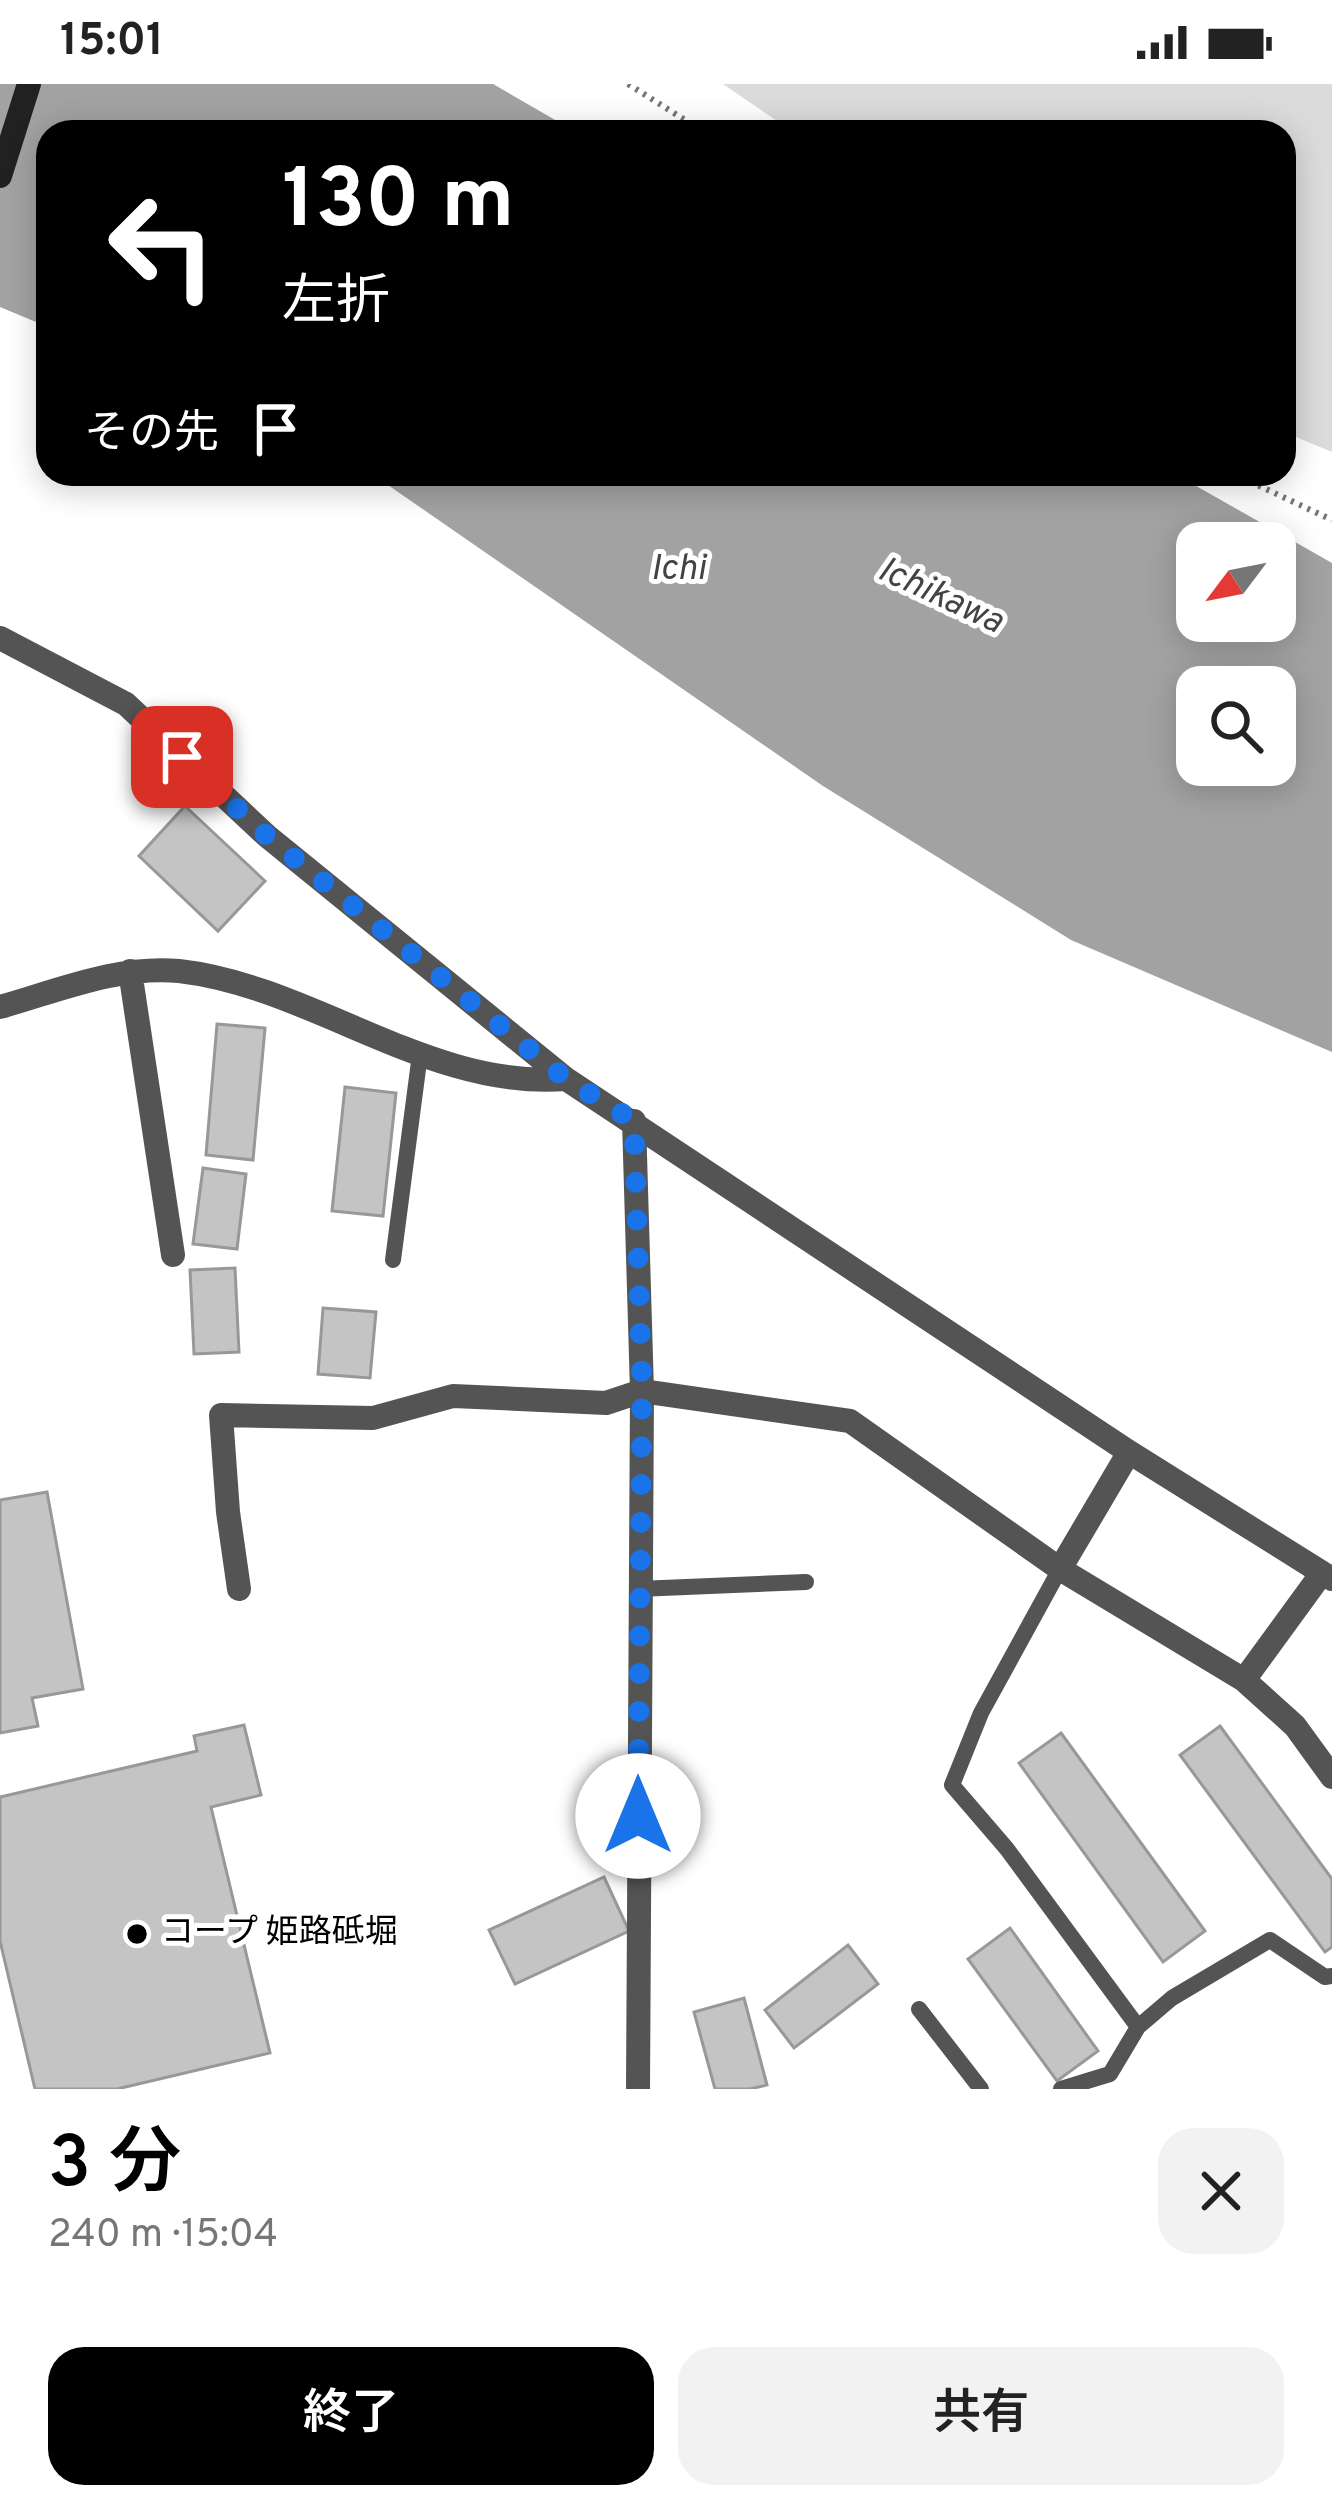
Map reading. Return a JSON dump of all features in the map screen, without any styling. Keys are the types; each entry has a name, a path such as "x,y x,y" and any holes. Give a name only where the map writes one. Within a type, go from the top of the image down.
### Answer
{"main road":[{"path":"0,176 28,84"}],"street":[{"path":"0,638 126,704 267,836 566,1079 1129,1452 1327,1576 1244,1680"},
{"path":"0,1007 130,971 181,971 273,995 420,1054 528,1082 566,1079"},
{"path":"130,971 173,1255"},
{"path":"634,1121 642,1391 638,2089"},
{"path":"239,1589 221,1415 373,1418 452,1396 606,1402 642,1391 850,1421 1060,1569 1244,1680 1295,1726 1332,1777"},
{"path":"1060,1569 1129,1452"}],"lane":[{"path":"393,1260 420,1054"},
{"path":"1060,1569 981,1713 952,1785 1007,1849 1138,2027"},
{"path":"638,1589 806,1582"},
{"path":"1061,2089 1110,2074 1138,2027 1172,1998 1270,1940 1325,1977 1332,1976"},
{"path":"919,2009 981,2089"}],"path":[{"path":"628,84 685,120"},
{"path":"1260,486 1332,520"}],"shaded area":[{"path":"723,84 1332,84 1332,452 1296,437 1296,120 776,120"}],"water":[{"path":"0,84 493,84 555,120 36,120 36,322 0,307"},
{"path":"389,486 1196,486 1260,522 1176,522 1176,642 1296,642 1296,543 1332,563 1332,1052 1071,940 823,786"}],"building":[{"path":"185,806 265,881 218,931 139,856"},
{"path":"217,1024 265,1028 253,1160 206,1155"},
{"path":"345,1087 396,1093 383,1216 332,1211"},
{"path":"203,1168 246,1174 237,1249 193,1244"},
{"path":"235,1268 239,1352 194,1354 190,1270"},
{"path":"323,1308 376,1312 370,1378 318,1374"},
{"path":"47,1492 83,1689 32,1698 38,1726 0,1733 0,1500"},
{"path":"244,1725 261,1795 211,1807 270,2053 117,2089 35,2089 0,1941 0,1797 197,1751 194,1736"},
{"path":"1220,1726 1332,1879 1332,1947 1325,1952 1180,1755"},
{"path":"1061,1733 1205,1931 1163,1962 1019,1763"},
{"path":"604,1877 629,1931 515,1984 489,1930"},
{"path":"1010,1928 1098,2051 1057,2081 968,1959"},
{"path":"848,1945 878,1984 794,2048 765,2010"},
{"path":"744,1998 767,2085 715,2089 694,2012"}],"place":[{"name":"コープ 姫路砥堀","path":"137,1934"}],"route":[{"path":"182,757 267,836 566,1079 634,1121 642,1391 638,1816"}],"water label":[{"name":"Ichi","path":"678,570"},
{"name":"Ichikawa","path":"940,597"}]}
